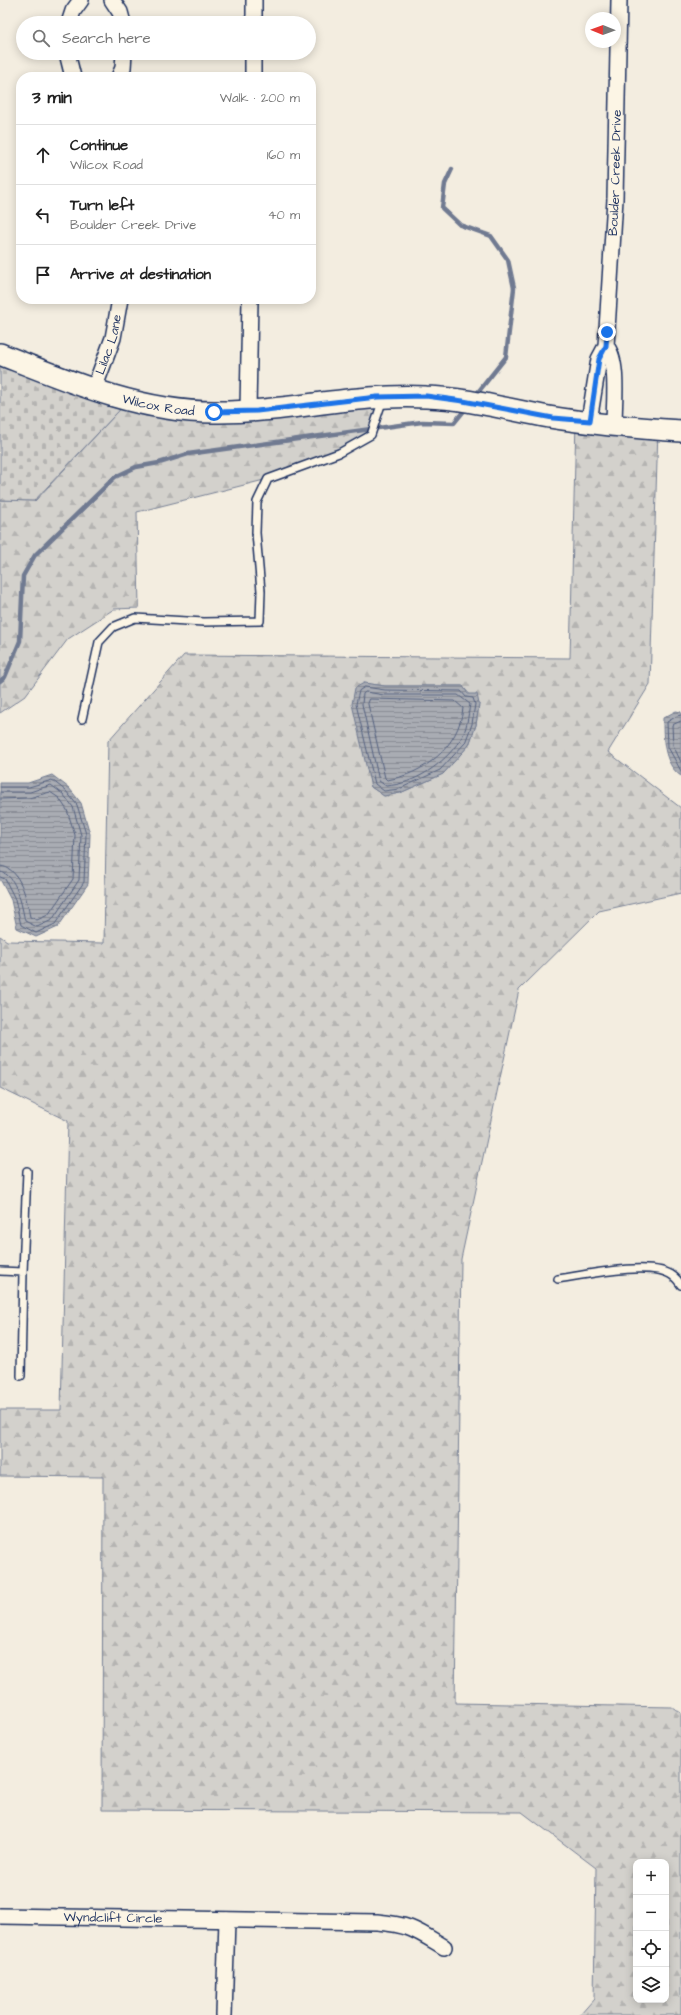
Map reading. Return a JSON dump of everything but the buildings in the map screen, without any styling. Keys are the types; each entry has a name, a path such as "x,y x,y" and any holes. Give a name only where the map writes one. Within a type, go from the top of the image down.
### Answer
{"street":[{"path":"71,16 81,0"},
{"path":"112,0 121,16"},
{"path":"254,0 254,16"},
{"name":"Boulder Creek Drive","path":"590,421 599,359 606,346 615,199 619,0"},
{"path":"69,60 72,72"},
{"path":"121,72 124,60"},
{"path":"253,60 253,72"},
{"name":"Lilac Lane","path":"94,389 113,338 119,304"},
{"path":"248,410 250,304"},
{"name":"Boulder Creek Drive","path":"606,346 612,356 614,376 614,424"},
{"name":"Wilcox Road","path":"0,354 94,389 140,403 181,410 214,412 248,410 257,411 384,397 426,396 463,401 553,418 681,431"},
{"name":"Wyndclift Circle","path":"0,1916 401,1924 413,1928 444,1947"},
{"path":"224,2015 227,1920"}],"lane":[{"path":"82,719 99,642 114,627 135,618 204,622 260,621 261,591 256,533 258,502 268,479 339,453 372,435 384,397"},
{"path":"21,1376 27,1171"},
{"path":"558,1279 620,1270 652,1268 673,1275 681,1285"},
{"path":"0,1271 23,1272"}],"green space":[{"path":"0,354 129,400 34,501 0,500"},
{"path":"383,397 371,435 339,453 268,479 137,512 139,608 114,609 68,639 25,696 0,713 0,500 35,501 129,400 181,410"},
{"path":"576,420 658,429 650,684 608,752 681,808 681,893 599,911 519,990 461,1259 455,1703 672,1707 681,1713 681,2015 580,2015 594,1999 596,1868 522,1812 102,1810 103,1477 0,1476 0,1410 61,1410 68,1121 0,1088 0,936 7,941 104,943 108,741 184,655 570,658","holes":["364,683 385,686 462,686 479,704 476,725 469,745 443,774 400,793 384,796 371,787 368,772"]}],"water":[{"path":"364,683 385,686 463,686 468,694 477,694 479,704 476,725 469,745 443,774 400,793 384,796 371,787 352,704 355,688"},
{"path":"676,711 681,712 681,776 675,771 667,757 663,733 663,718"},
{"path":"52,775 69,788 81,803 90,834 88,884 58,927 36,937 17,928 11,900 0,879 0,783 28,783"}],"waterway":[{"path":"452,169 445,184 442,208 460,225 491,236 508,260 514,288 506,357 475,396"},
{"path":"0,681 5,677 20,641 23,576 35,555 115,477 136,467 159,463 188,454 422,422 454,423 467,407"}],"route":[{"path":"214,412 248,410 257,411 377,397 426,396 463,401 553,418 590,421 599,359 606,346 607,332"}]}
